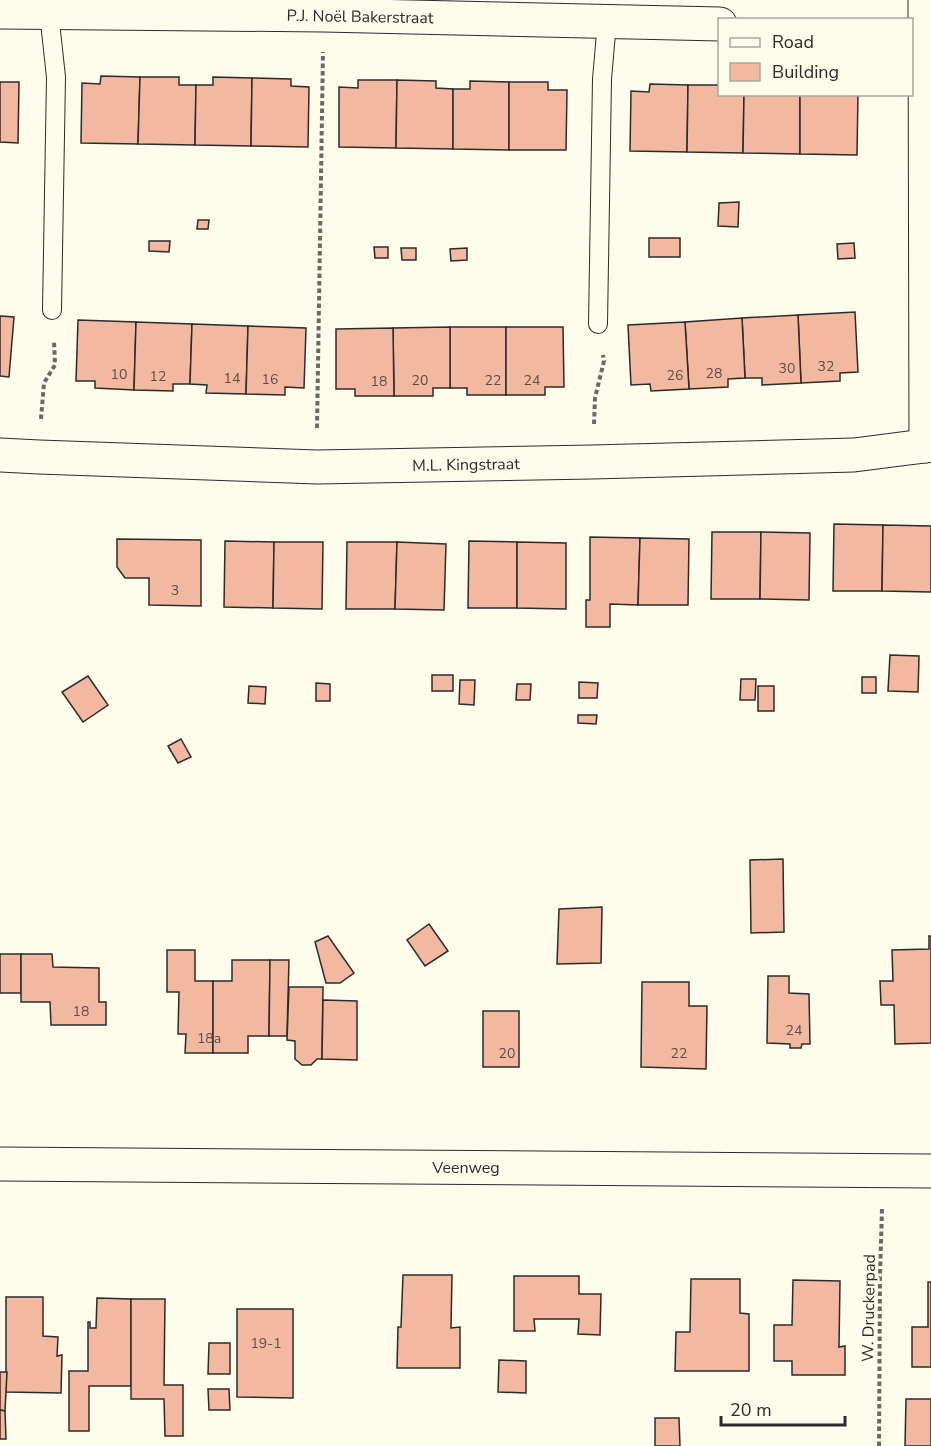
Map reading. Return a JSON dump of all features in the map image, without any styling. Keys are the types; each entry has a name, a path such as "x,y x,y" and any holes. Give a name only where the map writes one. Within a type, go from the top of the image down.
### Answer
{"street":[{"name":"P.J. Noël Bakerstraat","path":"0,12 323,15 718,24"},
{"path":"921,18 928,446"},
{"name":"M.L. Kingstraat","path":"0,455 317,466 592,462 854,454 928,446"},
{"name":"Veenweg","path":"0,1164 931,1171"}],"lane":[{"path":"49,12 56,76 52,310"},
{"path":"598,324 602,79 607,22"}],"path":[{"path":"317,466 323,15"},
{"path":"39,457 44,383 55,365 52,310"},
{"path":"592,462 595,398 604,361 598,324"},
{"name":"W. Druckerpad","path":"879,1446 879,1275 884,1170"}],"building":[{"path":"101,76 140,77 138,144 81,143 82,83 100,84"},
{"path":"140,77 179,77 179,85 196,85 195,145 138,144"},
{"path":"213,77 252,78 251,146 195,145 196,85 213,85"},
{"path":"252,78 291,79 291,86 309,87 308,147 251,146"},
{"path":"358,80 397,80 396,148 339,147 339,87 358,88"},
{"path":"397,80 436,81 436,88 453,89 453,149 396,148"},
{"path":"470,81 509,82 509,150 453,149 453,89 470,89"},
{"path":"0,82 19,82 18,143 0,142"},
{"path":"509,82 548,82 548,90 567,90 566,150 509,150"},
{"path":"650,84 688,85 687,152 630,151 631,91 649,92"},
{"path":"688,85 718,85 718,96 744,96 743,153 687,152"},
{"path":"744,96 800,96 800,154 743,153"},
{"path":"800,96 858,96 857,155 800,154"},
{"path":"739,202 738,227 718,226 719,203"},
{"path":"198,220 209,220 208,229 197,229"},
{"path":"649,238 680,238 680,257 649,257"},
{"path":"149,241 170,241 169,252 149,251"},
{"path":"854,243 855,258 838,259 837,244"},
{"path":"374,247 388,247 388,258 375,258"},
{"path":"401,248 416,248 416,260 402,260"},
{"path":"467,248 467,260 451,261 450,249"},
{"path":"855,312 858,372 840,373 840,381 801,383 798,315"},
{"path":"798,315 801,383 762,385 762,378 745,378 742,318"},
{"path":"0,316 14,317 9,377 0,376"},
{"path":"742,318 745,378 728,379 728,387 689,389 685,322"},
{"path":"78,320 136,322 134,390 95,388 95,381 76,381"},
{"path":"136,322 192,324 190,384 173,384 173,391 134,390"},
{"path":"685,322 689,389 651,391 650,384 631,385 628,325"},
{"path":"192,324 248,326 246,394 206,393 207,385 190,384"},
{"path":"248,326 306,328 304,388 285,387 285,395 246,394"},
{"path":"450,327 506,327 506,395 467,395 467,388 450,388"},
{"path":"450,327 450,388 433,388 433,396 394,396 393,328"},
{"path":"506,327 563,327 564,387 545,387 545,395 506,395"},
{"path":"393,328 394,396 355,396 355,389 336,389 336,329"},
{"path":"834,524 883,525 882,591 833,591"},
{"path":"883,525 931,526 931,592 882,591"},
{"path":"712,532 761,532 760,599 711,599"},
{"path":"761,532 810,533 809,600 760,599"},
{"path":"590,537 640,538 638,605 610,604 610,627 586,627 586,600 590,600"},
{"path":"640,538 689,539 688,605 638,605"},
{"path":"117,539 201,540 201,606 149,605 149,578 125,578 117,567"},
{"path":"225,541 274,542 273,608 224,607"},
{"path":"469,541 517,542 517,608 468,608"},
{"path":"274,542 323,542 322,609 273,608"},
{"path":"347,542 397,542 395,609 346,609"},
{"path":"397,542 446,544 444,610 395,609"},
{"path":"517,542 566,543 566,609 517,608"},
{"path":"890,655 919,656 918,692 888,691"},
{"path":"432,675 453,675 453,691 432,691"},
{"path":"88,676 108,705 83,722 62,692"},
{"path":"862,677 876,677 876,693 862,693"},
{"path":"741,679 756,679 755,700 740,700"},
{"path":"460,680 475,680 474,705 459,704"},
{"path":"579,682 598,683 597,698 579,698"},
{"path":"316,683 330,684 330,701 316,701"},
{"path":"517,684 531,684 530,700 516,700"},
{"path":"249,686 266,687 265,704 248,703"},
{"path":"758,686 774,686 774,711 758,711"},
{"path":"578,715 597,715 596,724 578,723"},
{"path":"181,739 191,757 178,763 168,746"},
{"path":"783,859 784,932 751,933 750,860"},
{"path":"602,907 601,963 557,964 559,909"},
{"path":"429,924 448,951 425,966 407,940"},
{"path":"328,936 354,973 340,983 326,983 315,942"},
{"path":"929,936 931,936 931,1043 895,1044 894,1005 881,1005 880,981 893,981 892,950 929,949"},
{"path":"167,950 195,950 195,981 213,981 213,1053 185,1053 186,1034 178,1034 179,992 167,992"},
{"path":"0,954 21,954 21,993 0,993"},
{"path":"21,954 52,954 53,967 99,968 99,1002 106,1002 106,1025 51,1025 50,1002 21,1002"},
{"path":"232,960 270,960 269,1036 248,1036 248,1053 213,1053 213,981 232,981"},
{"path":"270,960 289,960 287,1036 269,1036"},
{"path":"768,976 789,976 789,993 809,994 810,1044 802,1044 801,1048 790,1048 790,1044 767,1043"},
{"path":"642,982 689,982 689,1006 707,1006 706,1069 641,1067"},
{"path":"289,987 323,987 322,1059 317,1059 311,1065 302,1065 295,1059 295,1041 287,1040"},
{"path":"323,1000 357,1001 357,1060 322,1059"},
{"path":"483,1011 519,1011 519,1067 483,1067"},
{"path":"403,1275 452,1275 451,1328 460,1327 460,1368 397,1368"},
{"path":"514,1276 579,1276 579,1294 601,1294 600,1335 578,1334 579,1319 534,1319 535,1331 514,1331"},
{"path":"691,1279 740,1279 740,1313 749,1314 749,1371 675,1371 676,1332 690,1332"},
{"path":"793,1280 840,1281 839,1347 845,1346 845,1375 792,1375 792,1361 774,1361 774,1325 792,1325"},
{"path":"928,1282 931,1282 931,1367 912,1367 912,1327 928,1327"},
{"path":"6,1297 43,1297 43,1336 58,1337 57,1356 62,1355 61,1393 6,1392"},
{"path":"97,1298 131,1299 131,1386 89,1386 89,1431 69,1431 69,1371 88,1371 88,1322 90,1322 90,1328 96,1328"},
{"path":"131,1299 165,1299 164,1385 183,1385 183,1436 165,1436 164,1399 131,1399"},
{"path":"237,1309 293,1309 293,1398 237,1397"},
{"path":"209,1343 230,1343 230,1374 208,1374"},
{"path":"499,1360 526,1361 526,1393 498,1392"},
{"path":"0,1372 7,1372 5,1411 0,1410"},
{"path":"208,1389 229,1389 230,1410 209,1410"},
{"path":"906,1399 931,1399 931,1446 905,1446"},
{"path":"0,1410 5,1411 6,1439 0,1439"},
{"path":"655,1418 679,1418 680,1446 655,1446"}]}
